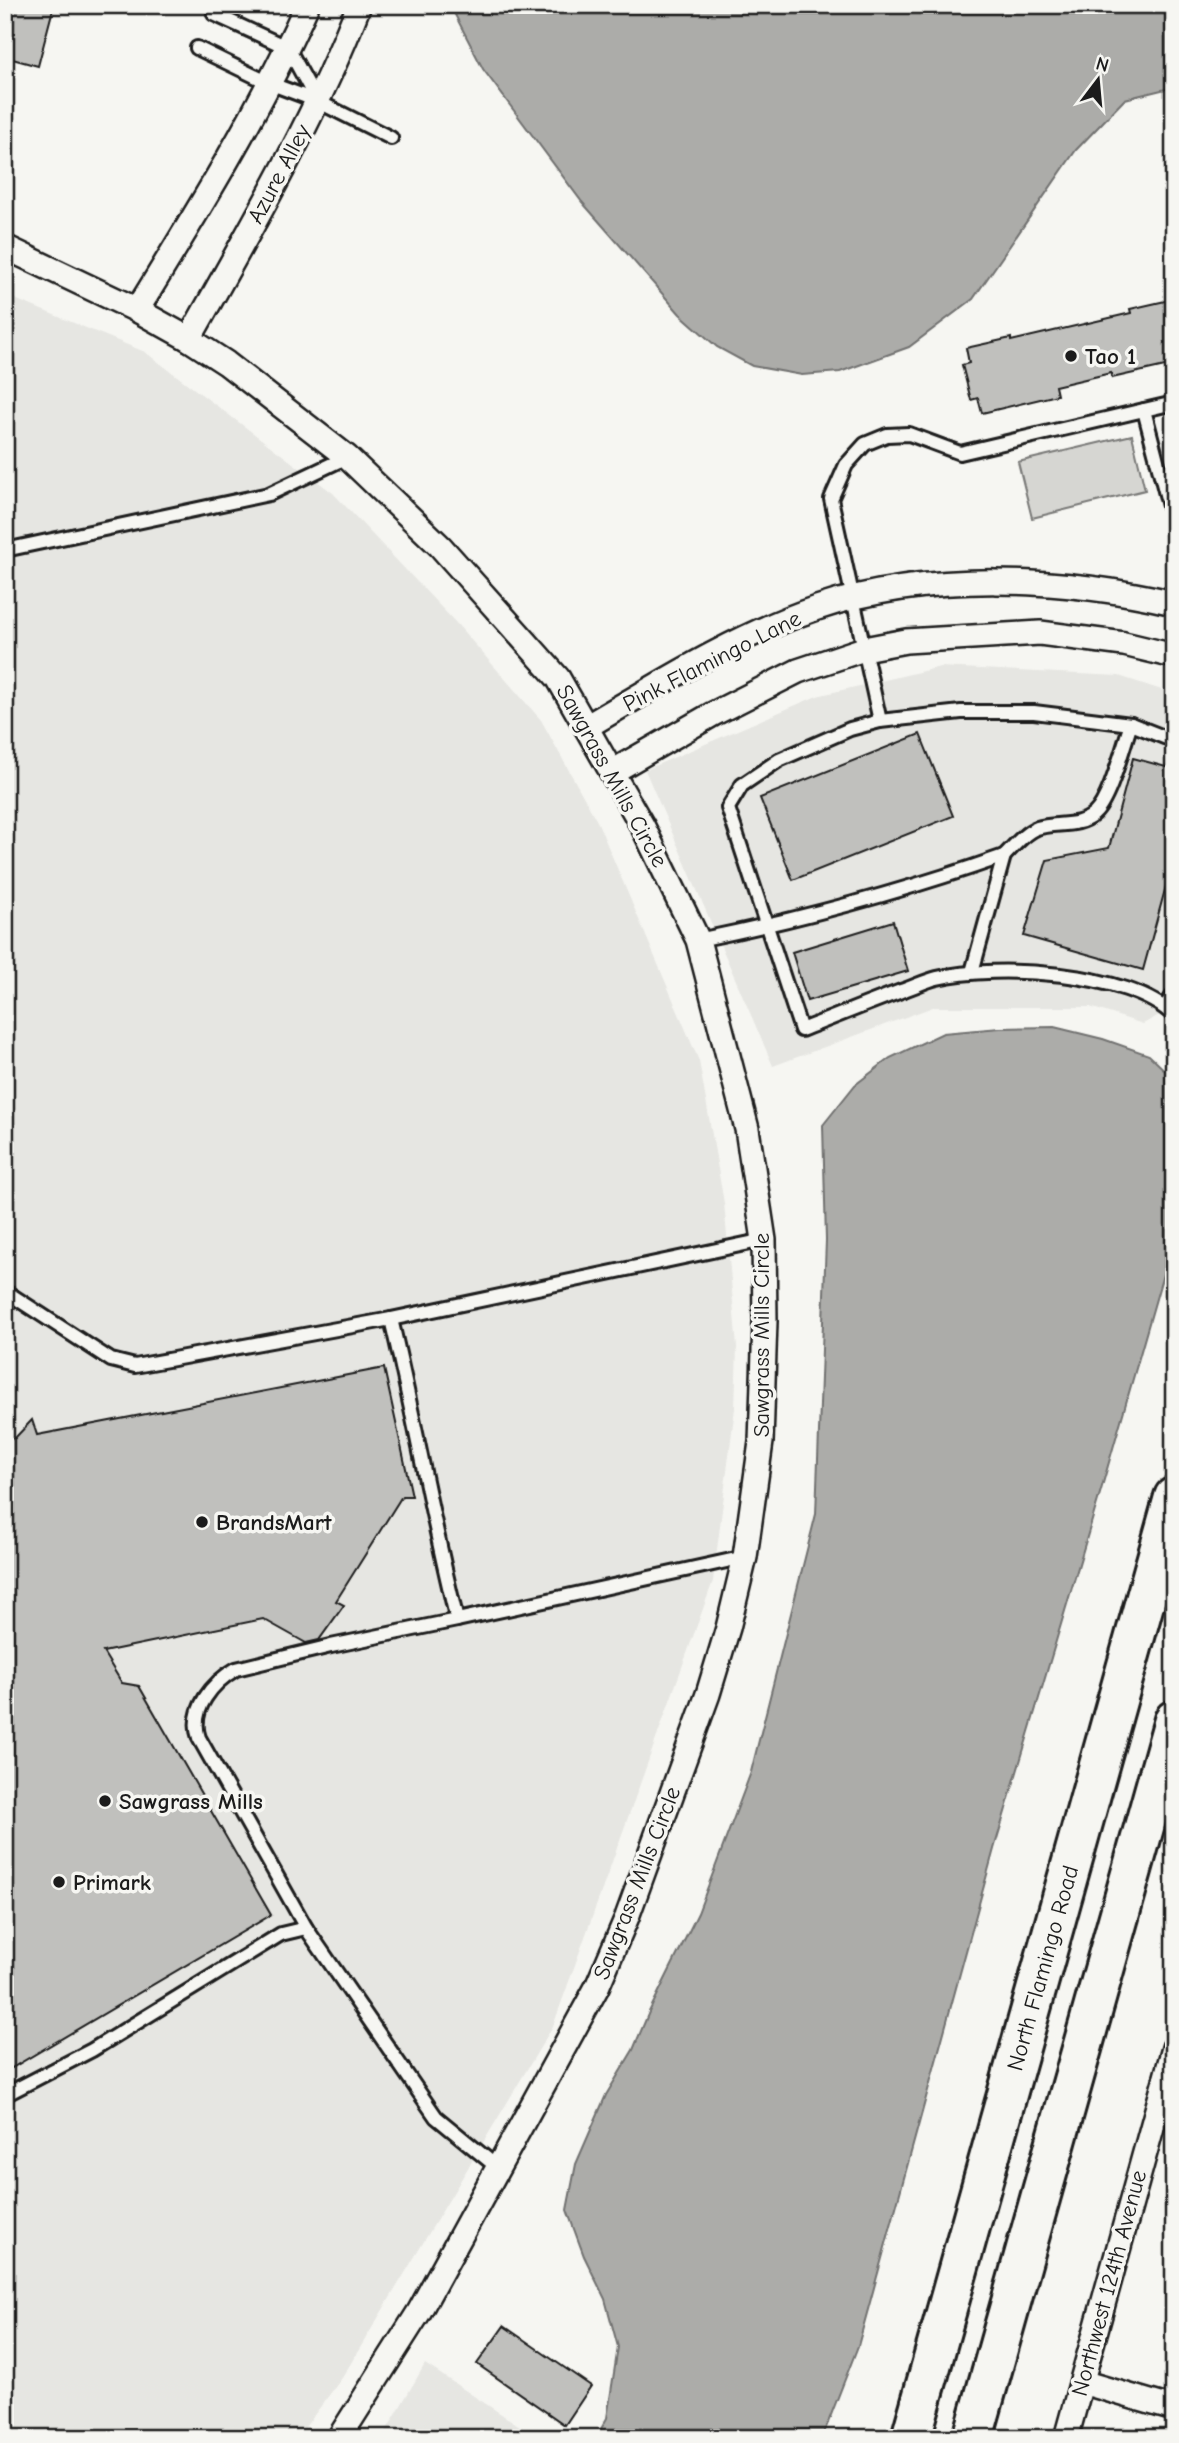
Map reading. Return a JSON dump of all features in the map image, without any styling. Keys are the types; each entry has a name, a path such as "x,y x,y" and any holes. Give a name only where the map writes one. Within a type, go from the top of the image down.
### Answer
{"highway":[{"name":"North Flamingo Road","path":"911,2438 1174,1497"},
{"path":"973,2438 1174,1720"}],"street":[{"path":"137,310 216,182 288,48 307,5"},
{"name":"Azure Alley","path":"189,339 317,101 359,5"},
{"name":"Sawgrass Mills Circle","path":"5,247 137,310 226,363 346,457 440,545 558,678 643,827 698,940 747,1129 764,1240 765,1333 761,1441 745,1557 708,1694 627,1917 597,1987 419,2312 339,2438"},
{"name":"Pink Flamingo Lane","path":"586,727 689,668 777,624 817,608 853,598 898,589 1043,582 1111,590 1174,603"},
{"name":"Pink Flamingo Lane","path":"612,772 689,727 798,671 864,649 906,641 1040,633 1124,644 1174,656"},
{"name":"Northwest 124th Avenue","path":"1066,2438 1174,2048"},
{"path":"1082,2382 1174,2409"}],"lane":[{"path":"214,14 288,48 317,101"},
{"path":"197,48 269,83 317,101 391,138"},
{"path":"880,720 831,499 846,465 865,444 887,435 909,434 960,453 1174,403"},
{"path":"1144,410 1170,510 1174,512"},
{"path":"5,550 268,494 346,457"},
{"path":"1174,741 1131,724 1034,712 961,712 880,720 850,729 779,760 742,785 728,808 801,1030 935,979 972,972 1027,972 1111,982 1169,1012 1174,994"},
{"path":"698,940 766,926 961,871 1004,856 1024,836 1038,828 1080,822 1093,816 1103,804 1131,724"},
{"path":"972,972 1004,856"},
{"path":"5,1291 111,1360 135,1366 391,1319 764,1240"},
{"path":"391,1319 408,1389 429,1503 457,1620"},
{"path":"497,2167 436,2117 306,1928 199,1738 197,1725 202,1705 217,1683 236,1670 331,1646 745,1557"},
{"path":"5,2095 92,2050 281,1934 306,1928"}],"shaded area":[{"path":"450,5 1174,5 1174,87 1125,99 1076,150 973,299 909,347 840,372 802,375 752,366 717,347 680,314 582,202 483,69"},
{"name":"Sawgrass Mills","path":"5,295 145,352 333,493 457,624 541,720 598,823 699,1061 724,1203 737,1347 735,1408 713,1581 553,2026 342,2378 297,2438 5,2438"},
{"path":"1132,435 1145,490 1032,518 1018,462"},
{"path":"940,667 1119,676 1174,694 1174,1007 1143,1024 1090,1007 933,1007 773,1066 645,770 817,696"},
{"path":"1054,1027 1103,1039 1149,1055 1174,1079 1172,1243 994,1849 858,2346 822,2438 596,2438 607,2418 618,2347 605,2299 584,2256 567,2210 576,2164 606,2095 633,2050 698,1913 751,1772 816,1514 826,1240 823,1125 855,1085 890,1058 943,1033"},
{"path":"425,2364 538,2438 382,2438"}],"building":[{"path":"5,5 54,5 38,66 5,57"},
{"name":"Tao 1","path":"1174,299 1174,364 1112,378 1111,373 1055,386 1057,395 982,413 978,398 971,400 962,365 969,363 966,348 1011,338 1011,341 1131,313 1130,309"},
{"path":"920,734 953,816 793,880 760,798"},
{"path":"1133,758 1170,768 1174,778 1174,857 1143,970 1024,936 1047,860 1109,848"},
{"path":"893,921 908,971 807,1001 792,952"},
{"name":"Sawgrass Mills","path":"384,1368 412,1496 402,1496 336,1601 344,1605 319,1640 306,1643 263,1619 103,1652 122,1683 139,1686 271,1915 5,2072 5,1439 15,1438 32,1420 37,1435"},
{"path":"504,2326 591,2386 565,2425 477,2364"}],"place":[{"name":"Tao 1","path":"1071,356"},
{"name":"BrandsMart","path":"202,1522"},
{"name":"Sawgrass Mills","path":"105,1801"},
{"name":"Primark","path":"59,1882"}]}
